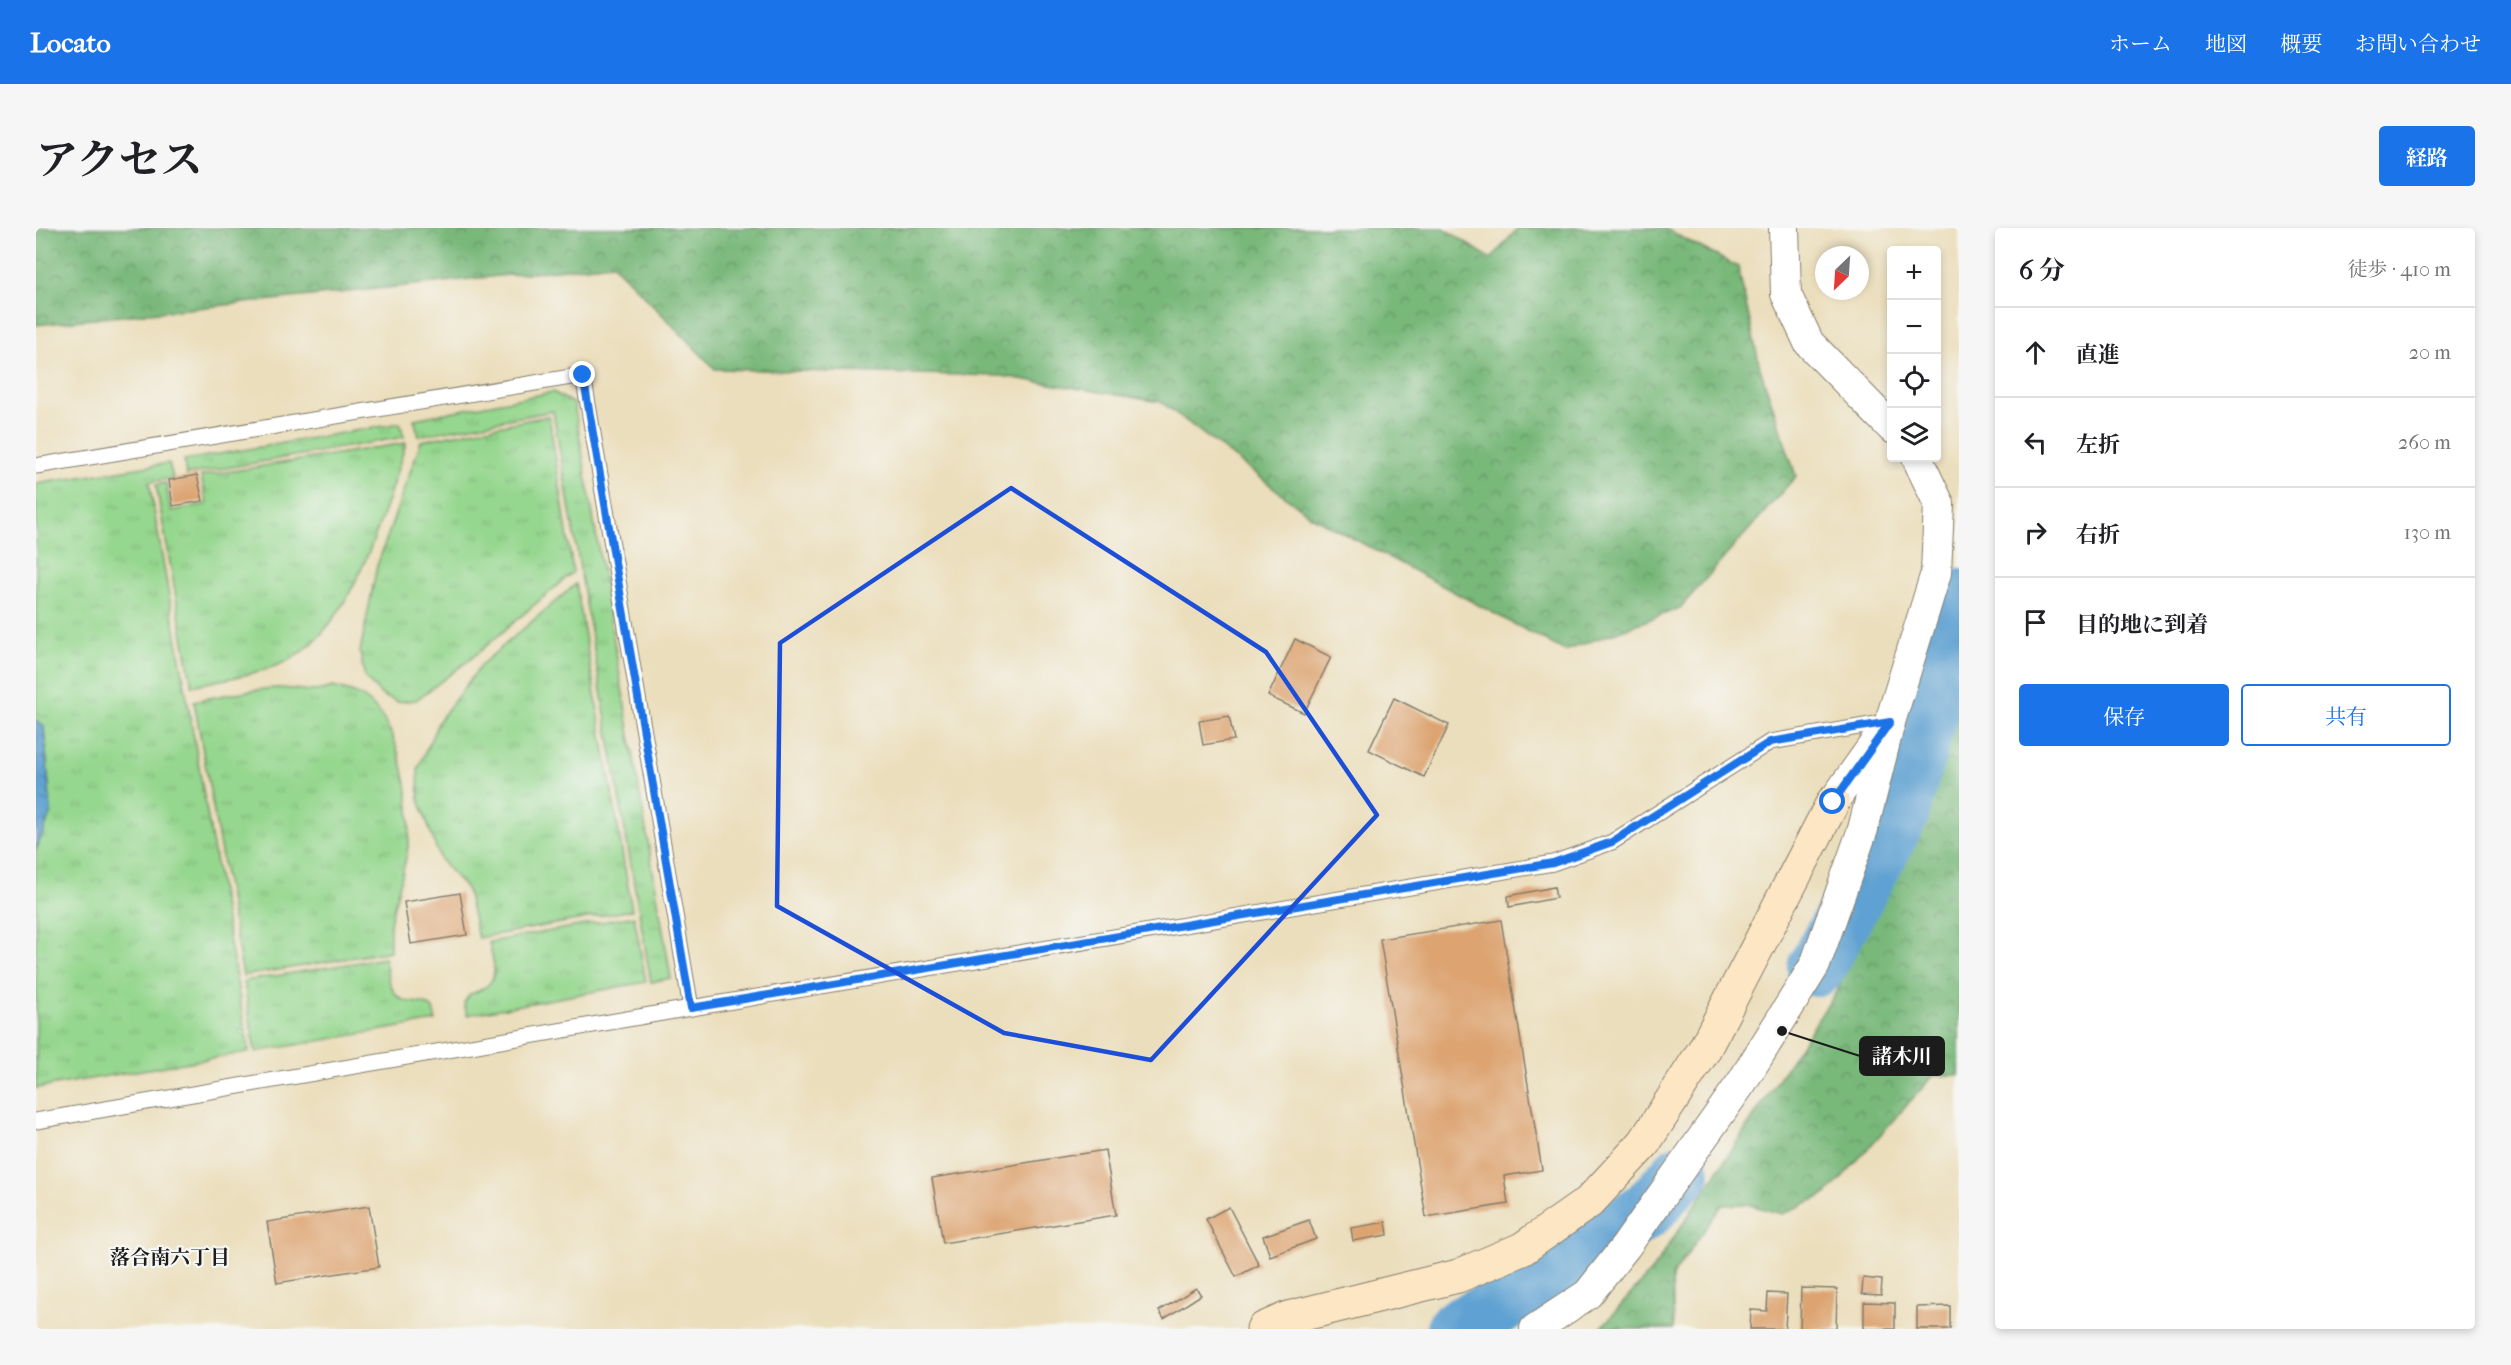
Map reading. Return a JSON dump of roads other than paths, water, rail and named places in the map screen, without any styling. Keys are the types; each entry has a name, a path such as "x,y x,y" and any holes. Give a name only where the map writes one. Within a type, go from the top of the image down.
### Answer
{"street":[{"path":"1784,228 1786,294 1809,343 1887,423"},
{"path":"1535,1329 1587,1294 1626,1246 1742,1082 1815,965 1863,829 1890,722 1936,573 1939,504 1919,462"},
{"path":"1263,1329 1288,1318 1458,1276 1522,1249 1589,1202 1644,1143 1704,1050 1833,802 1890,722"}],"lane":[{"path":"36,466 583,375 691,1008"},
{"path":"36,1121 1553,863 1612,842 1770,742 1890,722"}],"water":[{"path":"36,720 44,727 51,813 36,850"}],"waterway":[{"path":"1816,968 1900,814 1959,597"},
{"path":"1455,1329 1535,1287 1649,1208 1681,1173"}],"place":[{"name":"諸木川","path":"1782,1031"}],"district":[{"name":"落合南六丁目","path":"170,1257"}]}
